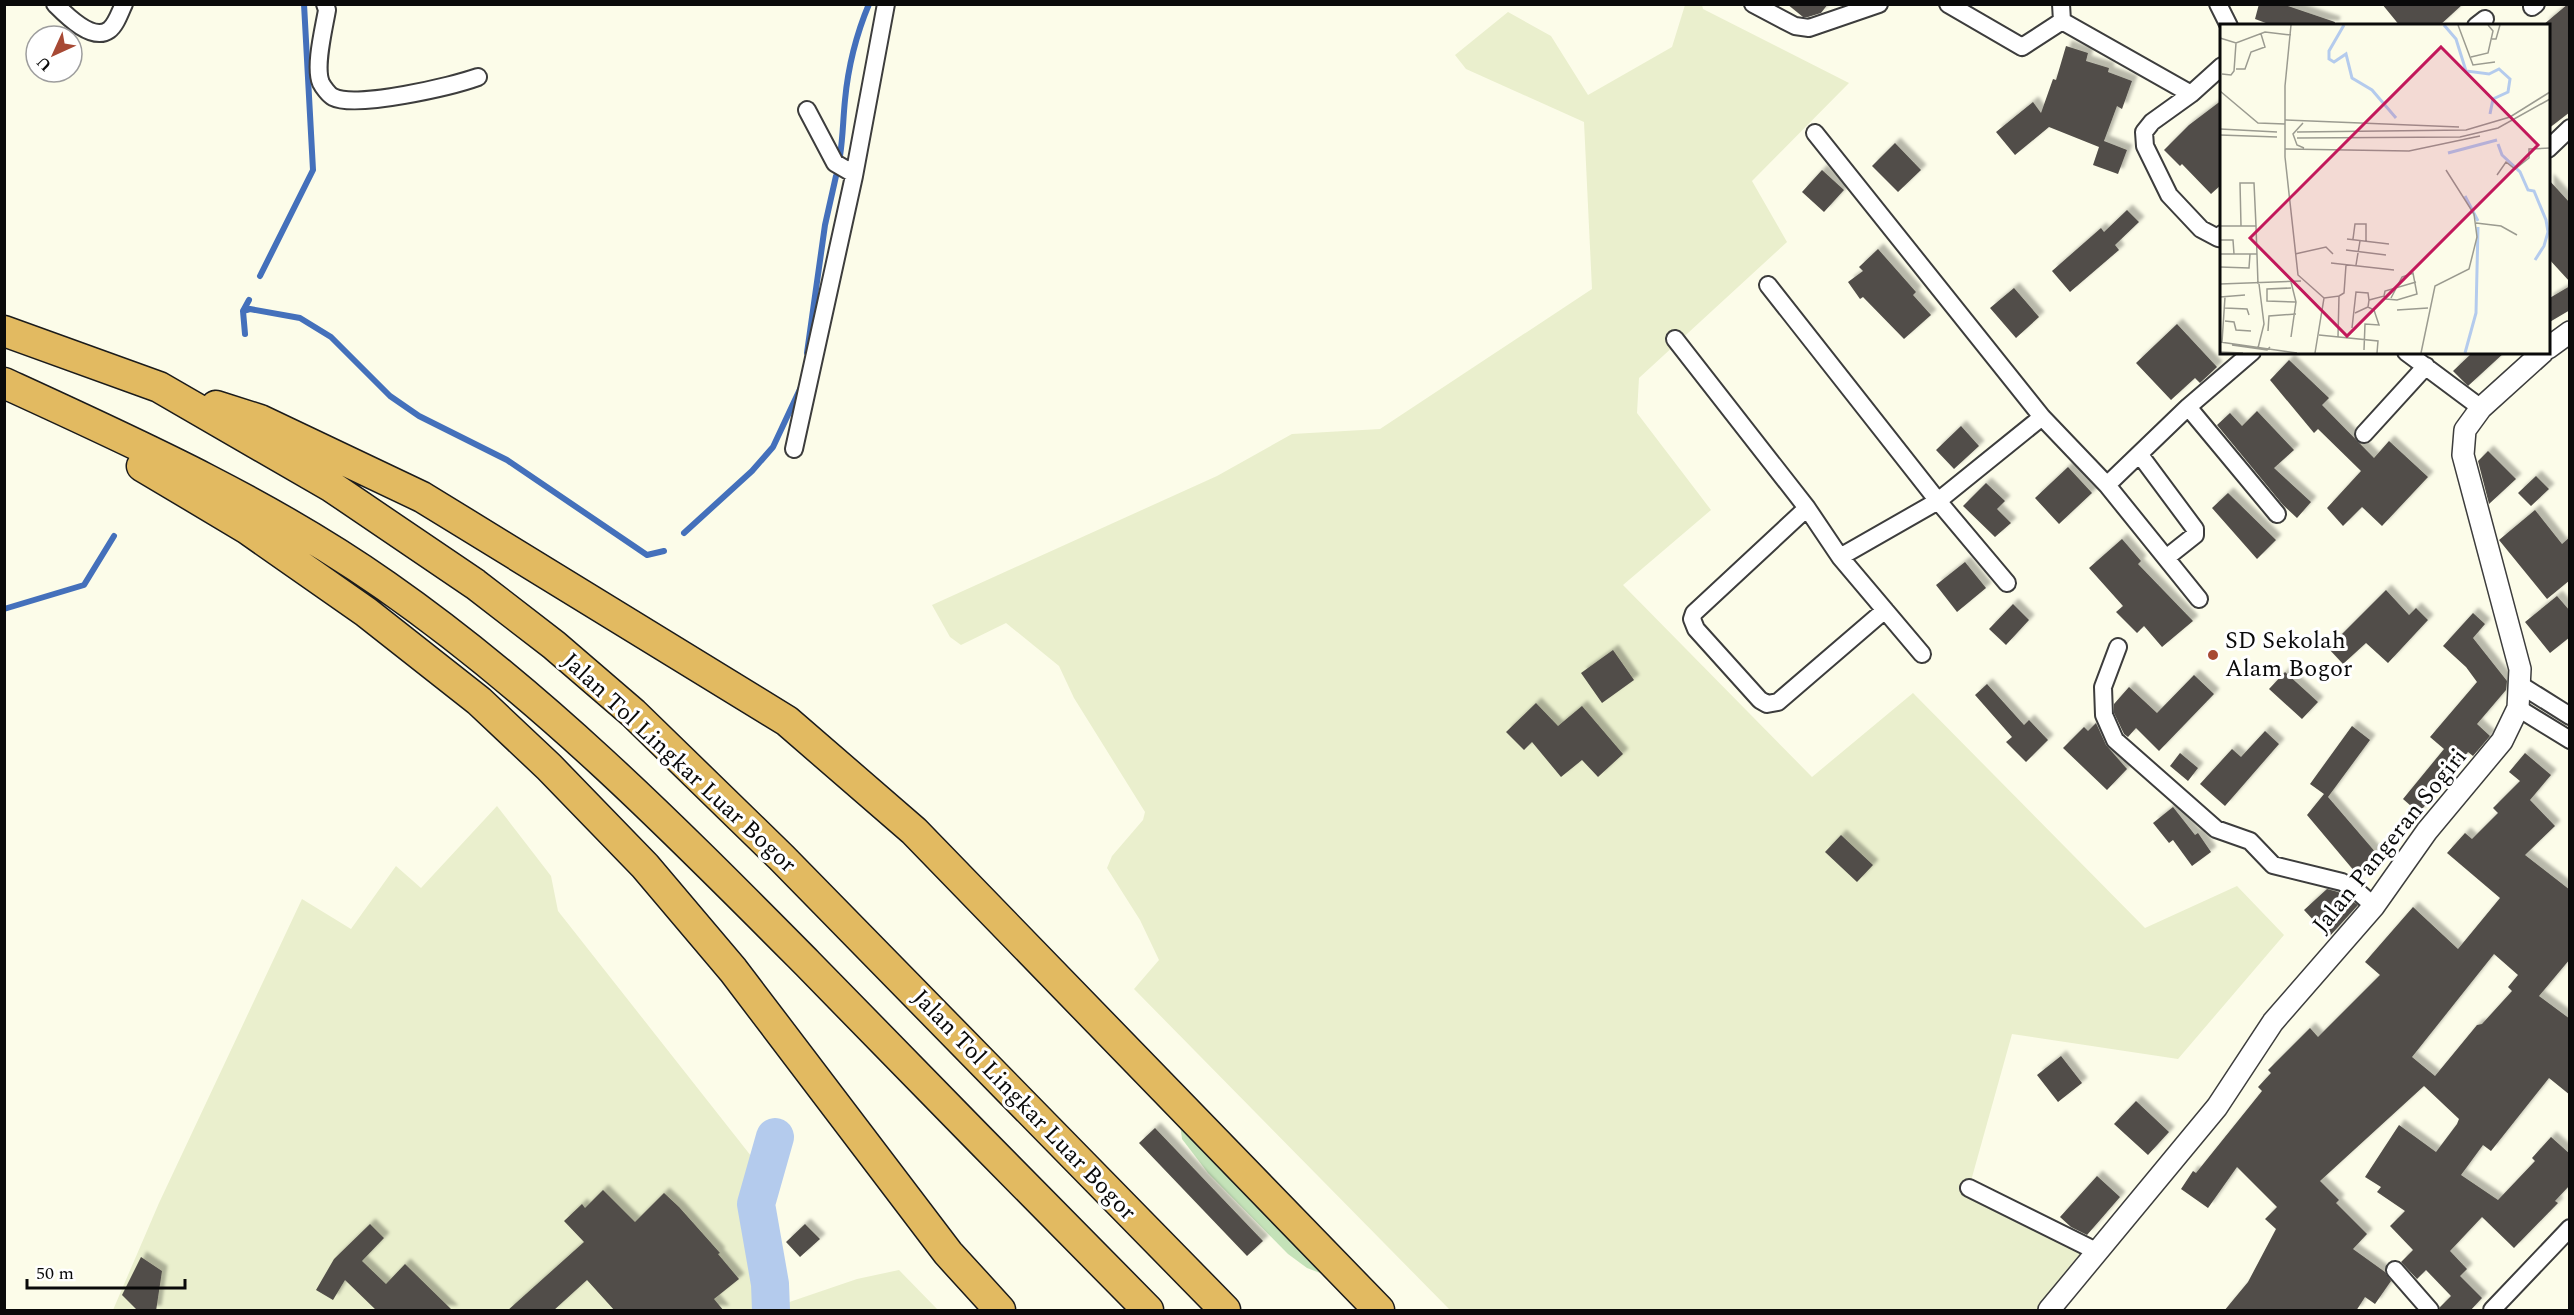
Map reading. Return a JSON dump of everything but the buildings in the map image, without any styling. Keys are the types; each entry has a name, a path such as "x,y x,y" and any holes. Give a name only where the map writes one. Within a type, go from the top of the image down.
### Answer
{"highway":[{"name":"Jalan Tol Lingkar Luar Bogor","path":"4,331 159,387 332,487 475,584 554,645 633,713 781,857 1225,1311"},
{"path":"4,384 246,528 357,606 479,701 549,766 645,866 733,970 948,1253 1000,1311"},
{"path":"4,384 170,459 302,533 386,586 494,668 586,746 690,844 1148,1311"},
{"path":"159,387 260,420 422,497 787,721 914,831 1379,1311"}],"street":[{"path":"55,4 75,24 95,32 103,32 112,27 124,4"},
{"path":"325,4 327,10 319,69 321,83 333,97 349,101 429,92 478,78"},
{"path":"794,449 854,174 886,4"},
{"path":"1753,4 1795,26 1809,28 1880,4"},
{"path":"1948,4 2022,47 2061,13 2191,94"},
{"path":"2218,4 2228,24"},
{"path":"2220,68 2191,94 2152,122 2144,132 2145,146 2169,195 2201,229 2220,238"},
{"path":"807,110 834,163 854,174"},
{"path":"2550,147 2570,128"},
{"path":"1815,133 2042,417 2107,485 2199,599"},
{"path":"1768,285 1938,501 2007,583"},
{"path":"2550,347 2570,332"},
{"path":"1675,339 1807,508 1840,557 1922,654"},
{"path":"2107,485 2140,455 2187,406 2250,354"},
{"path":"2409,354 2481,408"},
{"name":"Jalan Pangeran Sogiri","path":"2049,1311 2217,1107 2273,1022 2374,906 2427,831 2502,741 2518,708 2520,669 2463,455 2465,430 2481,408 2541,354"},
{"path":"2364,434 2426,366"},
{"path":"2187,406 2277,514"},
{"path":"1840,557 1938,501 2042,417"},
{"path":"2140,455 2195,529 2195,535 2166,558"},
{"path":"1807,508 1694,612 1692,619 1696,629 1760,700 1772,704 1778,702 1885,610"},
{"path":"2118,647 2103,687 2104,715 2115,741 2216,829 2250,841 2273,865 2342,882 2374,906"},
{"path":"2519,684 2570,716"},
{"path":"2518,708 2570,740"},
{"path":"1969,1188 2098,1252"},
{"path":"2492,1311 2570,1228"},
{"path":"2395,1270 2430,1311"}],"green space":[{"path":"1685,5 1702,5 1703,9 1849,83 1752,181 1787,242 1639,378 1637,413 1711,510 1623,585 1812,777 1913,693 2145,928 2237,886 2284,935 2178,1059 2012,1034 1969,1188 2098,1252 2048,1310 1450,1310 1134,989 1159,960 1140,920 1107,868 1112,856 1143,820 1145,812 1074,698 1059,666 1006,623 961,645 950,637 932,605 1217,476 1292,434 1380,429 1592,289 1584,122 1466,69 1455,55 1508,12 1551,36 1588,95 1672,47"},
{"path":"497,806 551,876 558,911 755,1161 749,1195 765,1310 113,1310 159,1203 302,899 351,929 396,866 421,888"},
{"path":"1177,1101 1357,1287 1307,1268 1288,1254 1208,1173 1182,1139"},
{"path":"899,1270 938,1310 766,1310 857,1279"}],"waterway":[{"path":"260,276 313,170 304,4"},
{"path":"840,156 850,64 869,4"},
{"path":"807,353 825,225 836,176"},
{"path":"245,334 243,311 249,300"},
{"path":"243,311 250,309 300,318 331,337 390,396 419,416 507,460 647,555 664,551"},
{"path":"684,533 752,471 773,447 801,387"},
{"path":"4,609 84,585 114,536"},
{"path":"771,1310 770,1284 756,1204 775,1137"}],"place":[{"name":"SD Sekolah Alam Bogor","path":"2213,655"}]}
